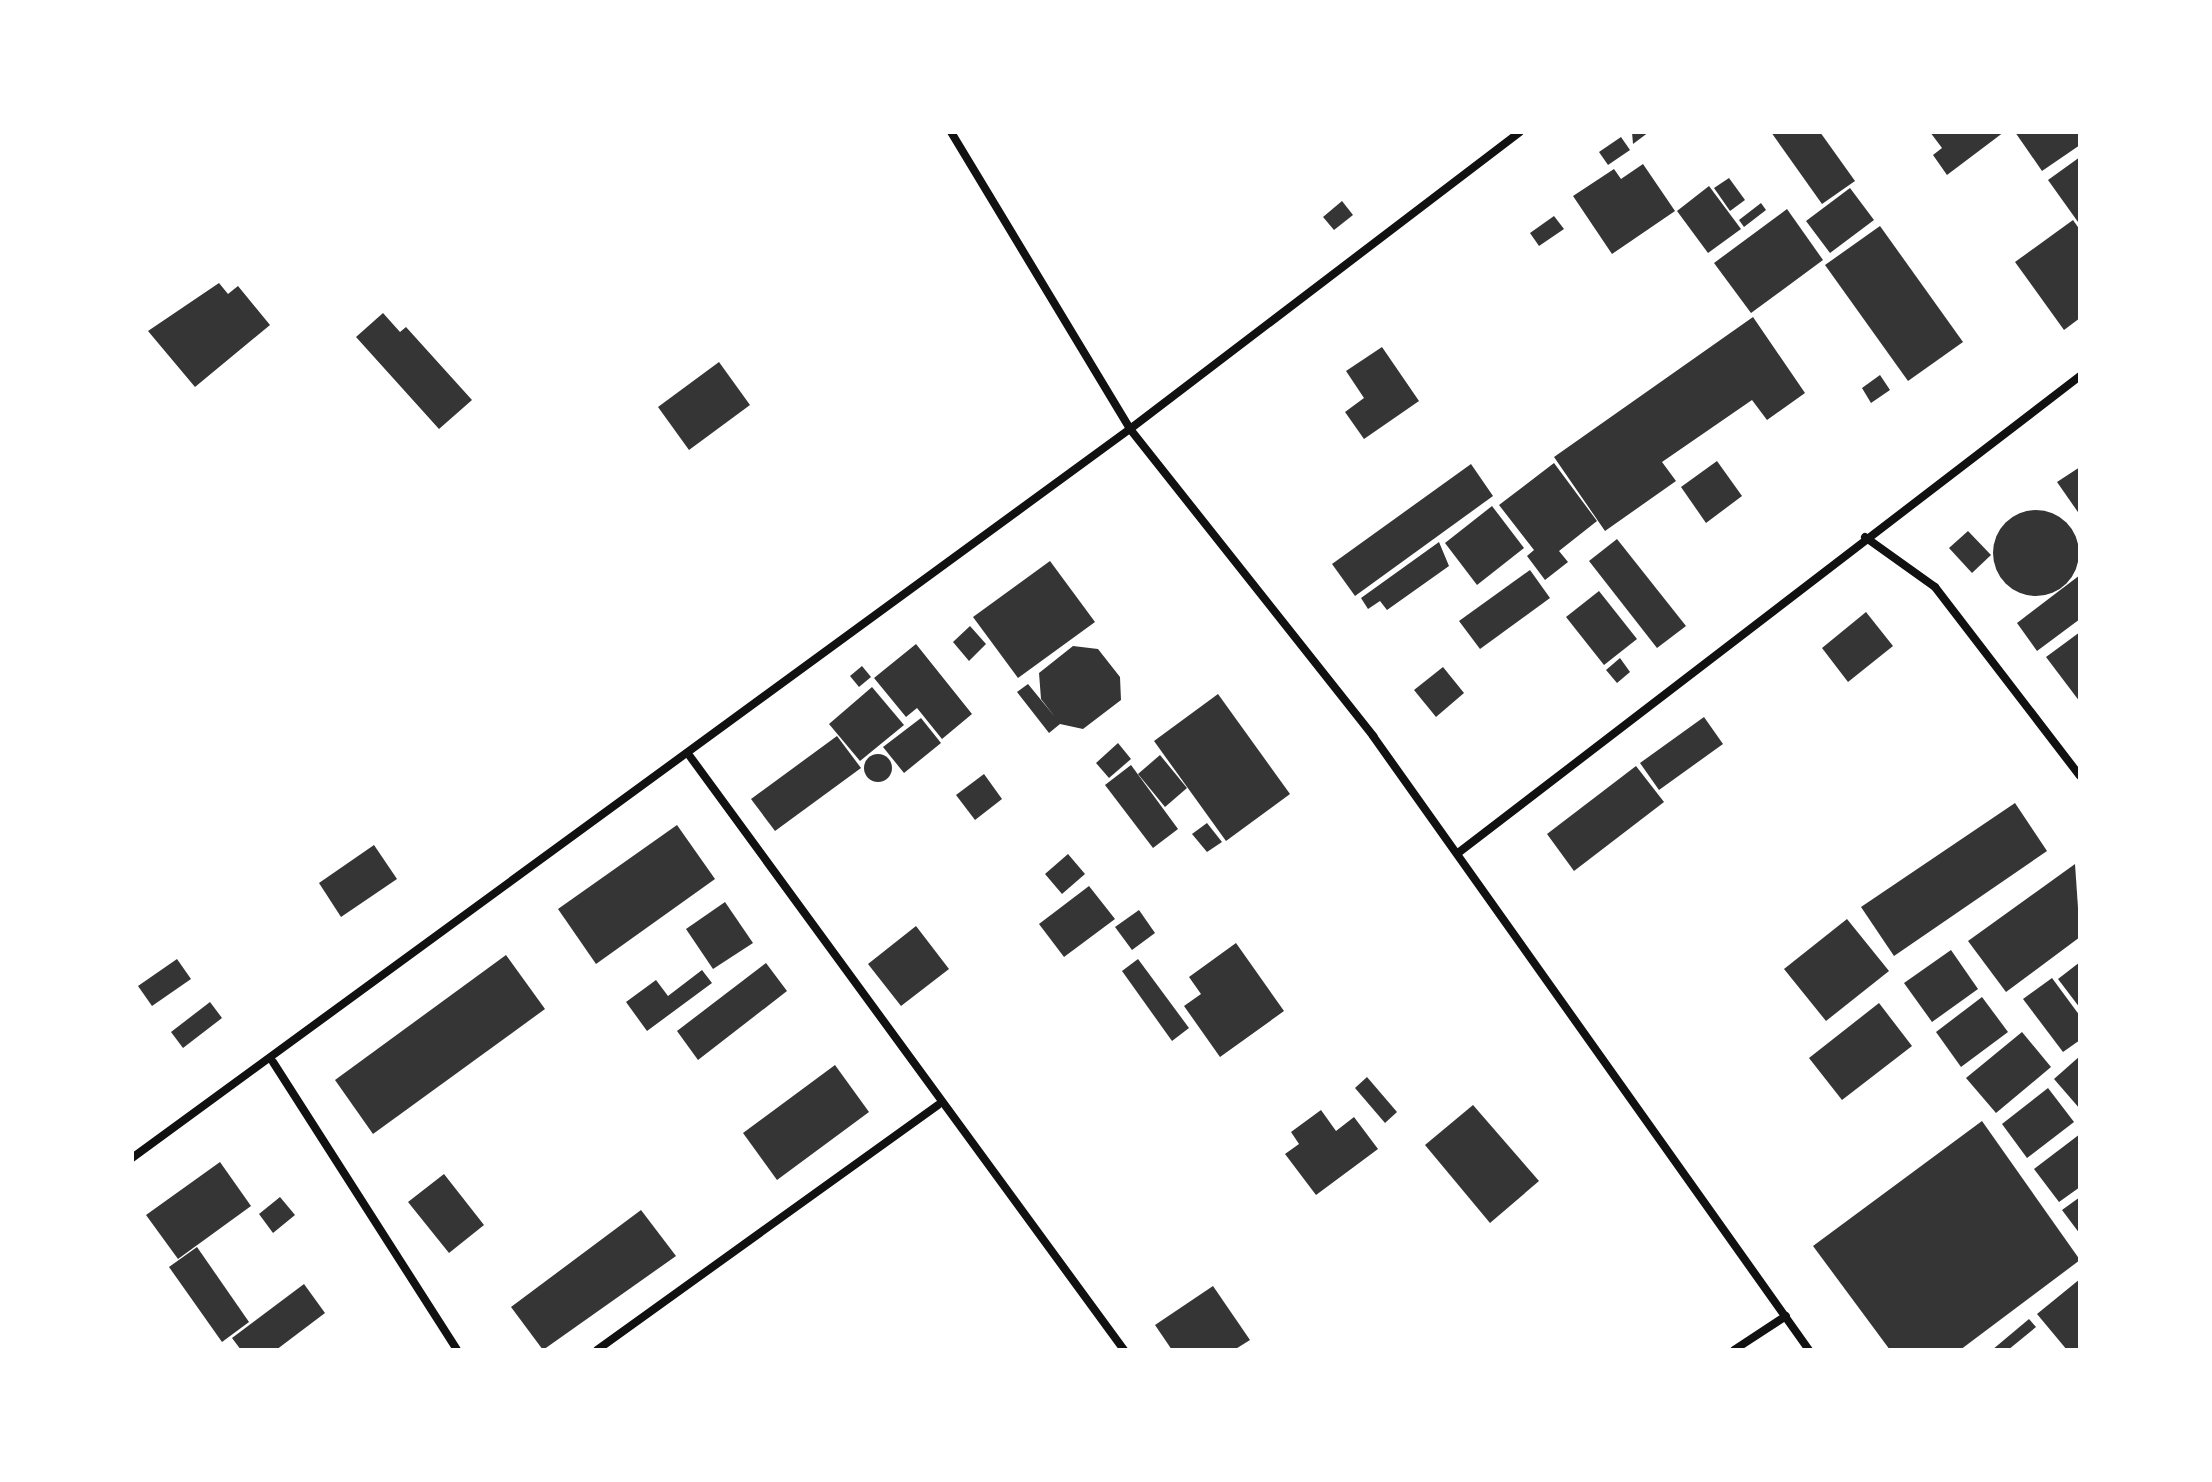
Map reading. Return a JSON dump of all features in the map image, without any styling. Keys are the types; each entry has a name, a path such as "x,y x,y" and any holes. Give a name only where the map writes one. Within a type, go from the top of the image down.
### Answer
{"street":[{"path":"951,132 1130,429 1458,853 1809,1350"},
{"path":"132,1158 273,1062 689,755 1130,429 1520,132"},
{"path":"1458,853 1865,537 2080,376"},
{"path":"1865,537 1935,587 2080,776"},
{"path":"689,755 938,1105 1124,1350"},
{"path":"273,1062 457,1350"},
{"path":"597,1350 938,1105"},
{"path":"1734,1350 1786,1316"}],"building":[{"path":"1632,132 1649,132 1633,144"},
{"path":"1771,132 1820,132 1855,181 1822,204"},
{"path":"1930,132 2004,132 1947,175 1933,155 1942,148"},
{"path":"2015,132 2080,132 2080,145 2042,171"},
{"path":"1621,137 1630,150 1608,165 1599,152"},
{"path":"2080,157 2080,220 2078,222 2048,180"},
{"path":"1643,164 1675,211 1612,254 1573,196 1614,169 1621,179"},
{"path":"1729,178 1745,200 1730,211 1714,188"},
{"path":"1709,186 1741,229 1708,253 1677,211"},
{"path":"1850,188 1874,220 1830,253 1806,221"},
{"path":"1342,201 1353,215 1334,230 1323,217"},
{"path":"1761,203 1766,210 1744,227 1739,220"},
{"path":"1787,209 1823,260 1751,313 1714,263"},
{"path":"1554,216 1564,229 1539,246 1530,233"},
{"path":"2073,220 2080,230 2080,318 2064,330 2015,262"},
{"path":"1880,226 1963,342 1908,381 1825,265"},
{"path":"219,283 228,294 238,286 270,325 195,387 148,331"},
{"path":"383,313 400,332 406,327 472,400 439,429 356,337"},
{"path":"1753,317 1805,393 1767,420 1752,400 1662,462 1676,481 1605,531 1554,457"},
{"path":"1382,347 1419,401 1364,439 1345,412 1364,398 1346,371"},
{"path":"719,362 750,405 689,450 658,407"},
{"path":"1880,375 1890,390 1871,403 1862,388"},
{"path":"1717,461 1742,496 1706,523 1681,487"},
{"path":"1554,463 1597,521 1559,551 1568,562 1545,580 1527,556 1534,550 1499,505"},
{"path":"1471,464 1493,496 1355,596 1332,564"},
{"path":"2080,467 2080,515 2057,482"},
{"path":"1492,506 1524,548 1477,585 1445,543"},
{"path":"2036,510 2060,517 2072,529 2079,553 2072,577 2060,589 2036,596 2012,589 2000,577 1993,553 2000,529 2012,517"},
{"path":"1968,531 1991,555 1972,573 1949,548"},
{"path":"1617,539 1686,626 1657,648 1589,561"},
{"path":"1439,542 1449,566 1387,610 1380,601 1368,609 1361,598"},
{"path":"1050,561 1095,622 1018,678 973,617"},
{"path":"1530,570 1550,598 1480,649 1459,621"},
{"path":"2080,575 2080,619 2037,651 2017,623"},
{"path":"1599,591 1637,639 1604,665 1566,617"},
{"path":"1866,612 1893,646 1848,682 1822,648"},
{"path":"970,626 986,644 969,661 953,642"},
{"path":"2080,632 2080,702 2046,657"},
{"path":"916,644 972,714 942,739 917,708 906,717 874,678"},
{"path":"1073,646 1098,649 1120,677 1121,700 1083,729 1060,724 1049,733 1017,692 1028,684 1055,717 1041,699 1039,673"},
{"path":"1620,658 1630,672 1617,683 1606,670"},
{"path":"862,666 871,677 859,687 850,676"},
{"path":"1443,667 1464,693 1436,717 1414,690"},
{"path":"872,687 904,725 860,761 829,724"},
{"path":"1218,694 1290,794 1226,841 1154,741"},
{"path":"1704,717 1723,744 1659,790 1640,763"},
{"path":"921,718 941,743 904,773 883,747"},
{"path":"837,736 861,768 775,831 751,799"},
{"path":"1118,743 1131,759 1109,778 1096,763"},
{"path":"878,754 888,758 892,768 888,778 878,782 868,778 864,768 868,758"},
{"path":"1160,755 1187,788 1165,807 1138,774"},
{"path":"1131,765 1178,829 1153,848 1105,785"},
{"path":"1636,766 1664,802 1574,871 1547,834"},
{"path":"984,774 1002,799 975,820 956,795"},
{"path":"2015,803 2047,851 1894,956 1861,907"},
{"path":"1207,823 1222,842 1207,852 1192,834"},
{"path":"677,825 715,879 596,964 558,909"},
{"path":"374,845 397,879 341,917 319,883"},
{"path":"1068,854 1085,874 1062,894 1045,874"},
{"path":"2075,864 2080,937 2006,992 1968,941"},
{"path":"1089,886 1115,919 1064,957 1039,924"},
{"path":"725,902 753,943 713,969 686,929"},
{"path":"1139,910 1155,933 1132,950 1115,927"},
{"path":"1847,919 1889,971 1826,1021 1784,969"},
{"path":"916,926 949,969 901,1006 868,964"},
{"path":"1236,943 1284,1011 1220,1057 1184,1006 1201,994 1189,977"},
{"path":"1951,950 1978,989 1932,1022 1904,983"},
{"path":"506,955 545,1009 373,1134 335,1080"},
{"path":"177,959 191,979 152,1006 138,986"},
{"path":"1138,959 1189,1028 1172,1041 1122,971"},
{"path":"2080,962 2080,1008 2058,979"},
{"path":"766,963 787,991 698,1060 677,1031"},
{"path":"702,970 712,983 647,1031 626,1002 656,980 668,996"},
{"path":"2052,978 2080,1016 2080,1040 2063,1052 2023,999"},
{"path":"1982,997 2008,1032 1961,1067 1936,1032"},
{"path":"210,1002 222,1018 183,1048 171,1032"},
{"path":"1879,1003 1912,1046 1842,1100 1809,1058"},
{"path":"2022,1032 2051,1067 1996,1113 1966,1078"},
{"path":"2080,1056 2080,1109 2054,1079"},
{"path":"835,1065 869,1112 777,1180 743,1133"},
{"path":"1367,1077 1397,1112 1385,1123 1355,1088"},
{"path":"2048,1088 2074,1122 2027,1158 2002,1124"},
{"path":"1473,1105 1539,1181 1490,1223 1425,1145"},
{"path":"1321,1110 1336,1131 1354,1117 1378,1149 1316,1195 1285,1154 1299,1144 1291,1132"},
{"path":"1982,1121 2080,1260 1960,1350 1890,1350 1813,1246"},
{"path":"2080,1134 2080,1187 2059,1202 2034,1169"},
{"path":"220,1162 251,1206 178,1259 146,1215"},
{"path":"444,1174 484,1225 449,1253 408,1202"},
{"path":"280,1197 295,1215 273,1233 259,1214"},
{"path":"2080,1197 2080,1234 2062,1210"},
{"path":"641,1210 676,1256 543,1350 511,1307"},
{"path":"197,1247 249,1322 222,1342 169,1267"},
{"path":"2080,1279 2080,1350 2067,1350 2037,1314"},
{"path":"304,1284 325,1313 276,1350 241,1350 232,1338"},
{"path":"1213,1286 1250,1340 1234,1350 1172,1350 1155,1325"},
{"path":"2029,1319 2036,1327 2008,1350 1992,1350"}]}
